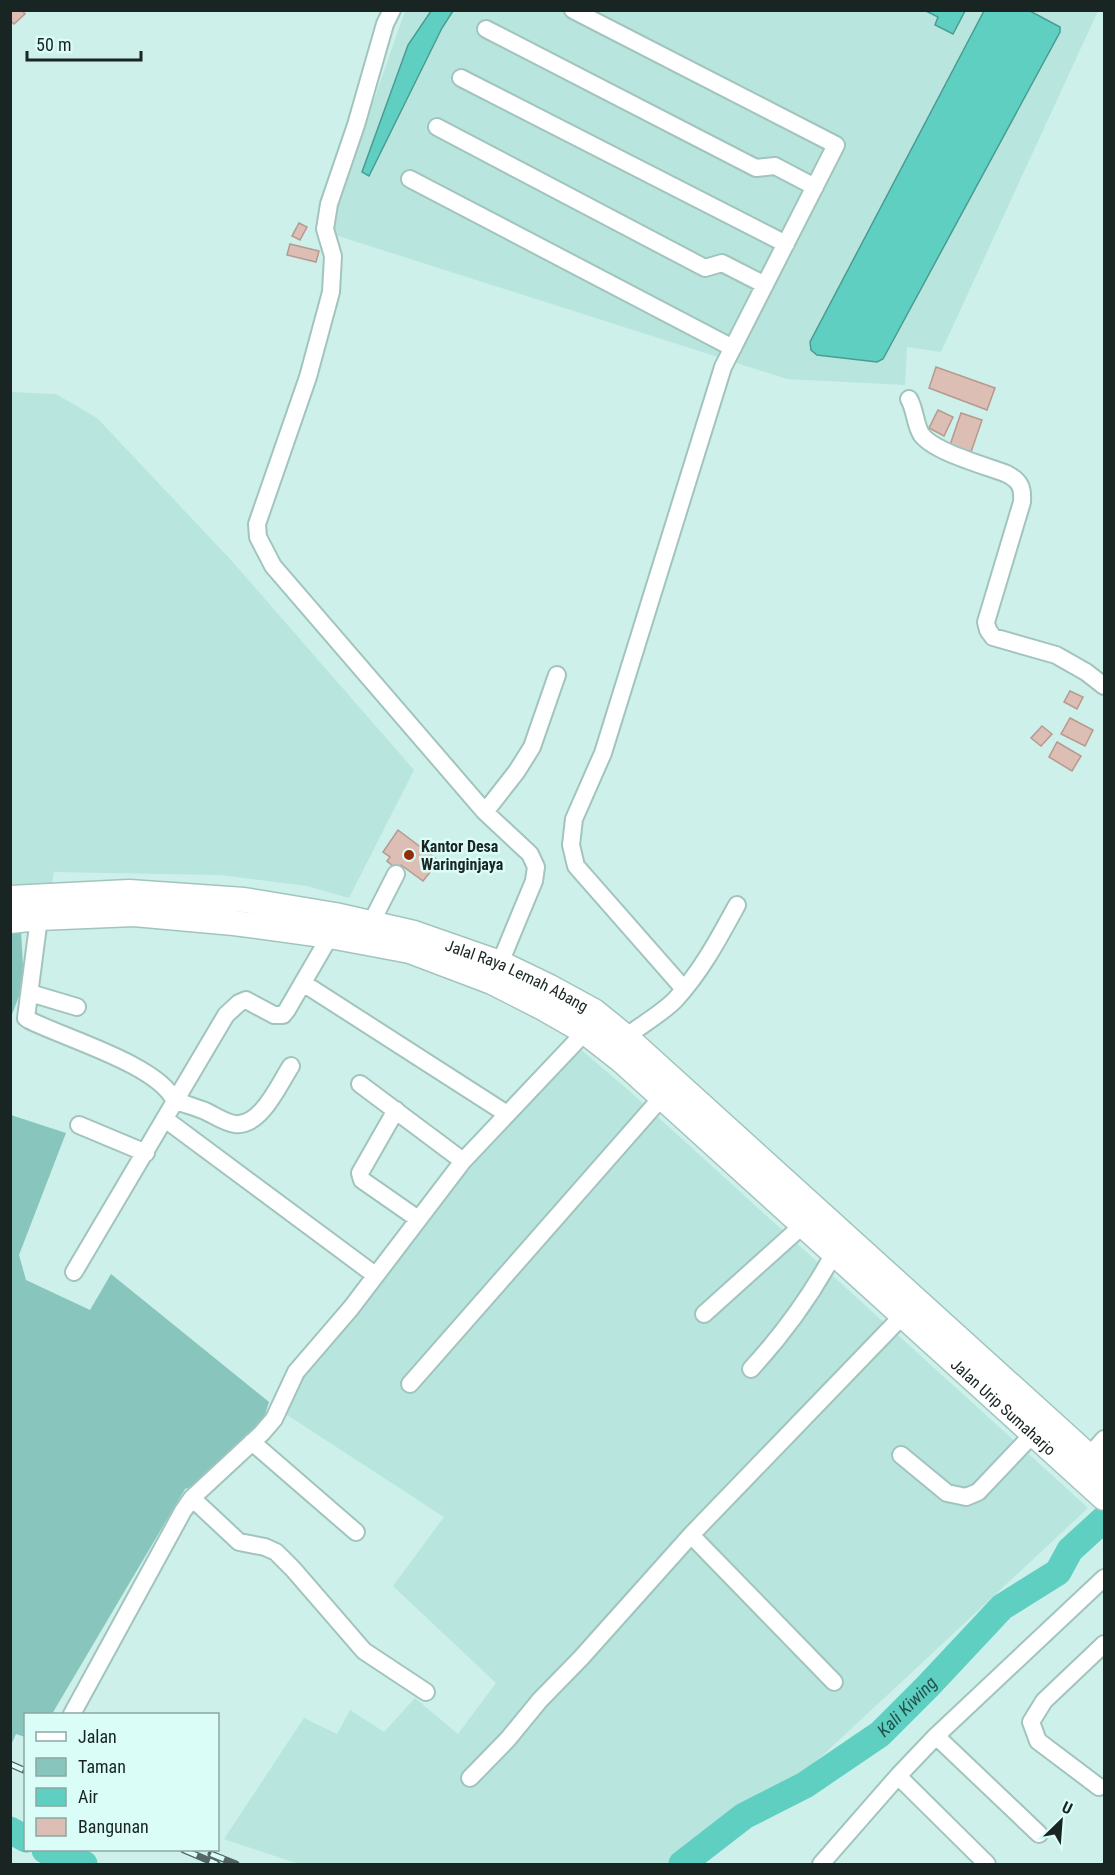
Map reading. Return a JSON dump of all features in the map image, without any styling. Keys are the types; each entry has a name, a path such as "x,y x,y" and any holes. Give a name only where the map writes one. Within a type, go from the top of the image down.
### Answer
{"highway":[{"name":"Jalal Raya Lemah Abang","path":"10,898 129,892 244,900 335,915 414,933 500,963 594,1011 626,1037 910,1308"},
{"name":"Jalal Raya Lemah Abang","path":"10,921 134,914 234,923 330,936 410,951 503,987 585,1032 622,1061 834,1253 910,1308"},
{"name":"Jalan Urip Sumaharjo","path":"910,1308 1033,1434 1104,1498"},
{"name":"Jalan Urip Sumaharjo","path":"910,1308 1099,1455"}],"street":[{"path":"392,10 385,24 356,125 329,204 325,229 333,256 331,292 308,376 257,524 258,537 273,566 485,812 530,854 536,867 534,881 500,963"},
{"path":"573,10 836,146 723,367 603,753 574,819 571,845 576,866 684,989"},
{"path":"486,29 756,168 775,166 815,187"},
{"path":"461,78 786,244"},
{"path":"436,126 705,268 722,262 765,285"},
{"path":"410,179 733,348"},
{"path":"909,399 921,434 930,443 942,450 1007,474 1022,485 1022,501 986,622 988,630 993,637 1056,655 1086,672 1104,686"},
{"path":"485,812 517,771 532,747 557,675"},
{"path":"371,923 396,874"},
{"path":"626,1037 673,1002 684,989 704,962 737,905"},
{"path":"39,918 30,993 25,1014 29,1020 122,1060 147,1074 170,1093 174,1100 233,1124 256,1118 291,1066"},
{"path":"74,1272 226,1015 246,1000 274,1016 283,1015 330,936"},
{"path":"303,983 507,1114"},
{"path":"30,993 77,1007"},
{"path":"73,1713 192,1498 274,1419 296,1372 351,1308 463,1161 585,1032"},
{"path":"360,1084 463,1161"},
{"path":"410,1384 662,1097"},
{"path":"396,1110 360,1176 362,1180 418,1220"},
{"path":"165,1119 375,1275"},
{"path":"79,1125 146,1153"},
{"path":"704,1314 803,1225"},
{"path":"751,1369 777,1341 806,1302 834,1253"},
{"path":"470,1778 692,1535 910,1308"},
{"path":"901,1455 947,1494 966,1497 978,1492 1033,1434"},
{"path":"252,1442 356,1532"},
{"path":"192,1498 239,1542 265,1547 276,1552 364,1651 426,1692"},
{"path":"692,1535 834,1682"},
{"path":"821,1864 936,1736 1104,1578"},
{"path":"1099,1787 1038,1741 1031,1722 1044,1701 1104,1644"},
{"path":"936,1736 1039,1834"},
{"path":"898,1776 978,1861"}],"shaded area":[{"path":"405,11 1098,11 941,352 907,347 905,385 787,379 332,234 332,220"},
{"path":"10,392 56,394 97,418 230,559 414,770 349,898 307,886 220,875 54,872 44,931 11,931"},
{"path":"572,1042 626,1088 1088,1508 748,1825 702,1864 299,1864 224,1839 304,1718 337,1734 350,1710 384,1732 415,1698 458,1734 496,1683 393,1586 444,1517 281,1411 358,1293"}],"green space":[{"path":"11,931 21,931 24,983 11,1017"},
{"path":"11,1115 66,1133 19,1255 26,1280 90,1310 111,1274 269,1402 260,1430 207,1481 185,1489 53,1713 24,1713 24,1737 16,1734 11,1745"}],"water":[{"path":"431,11 453,11 442,28 369,176 362,172 408,45"},
{"path":"926,11 965,11 953,34 935,25 938,17"},
{"path":"984,11 1030,11 1060,27 1060,32 883,359 877,362 817,355 811,350 810,342"}],"building":[{"path":"10,10 22,10 25,14 14,24 10,20"},
{"path":"299,223 307,227 300,240 292,236"},
{"path":"290,244 319,251 316,262 287,255"},
{"path":"936,367 995,388 987,410 929,388"},
{"path":"938,410 953,417 944,436 929,428"},
{"path":"961,413 982,420 971,452 950,445"},
{"path":"1070,691 1083,697 1077,709 1064,702"},
{"path":"1070,718 1093,730 1085,746 1061,734"},
{"path":"1042,726 1052,734 1041,746 1031,738"},
{"path":"1057,742 1081,756 1072,771 1049,757"},
{"name":"Kantor Desa Waringinjaya","path":"398,830 439,861 423,881 401,865 398,870 387,861 390,857 383,852"}],"waterway":[{"name":"Kali Kiwing","path":"682,1864 744,1816 805,1785 880,1734 1002,1607 1058,1572 1070,1550 1104,1519"},
{"name":"Kali Kiwing","path":"10,1830 24,1838"},
{"name":"Kali Kiwing","path":"48,1851 84,1864"}],"railway":[{"path":"10,1764 24,1770"},
{"path":"186,1851 217,1864"},
{"path":"211,1854 236,1864"}],"place":[{"name":"Kantor Desa Waringinjaya","path":"409,855"}]}
